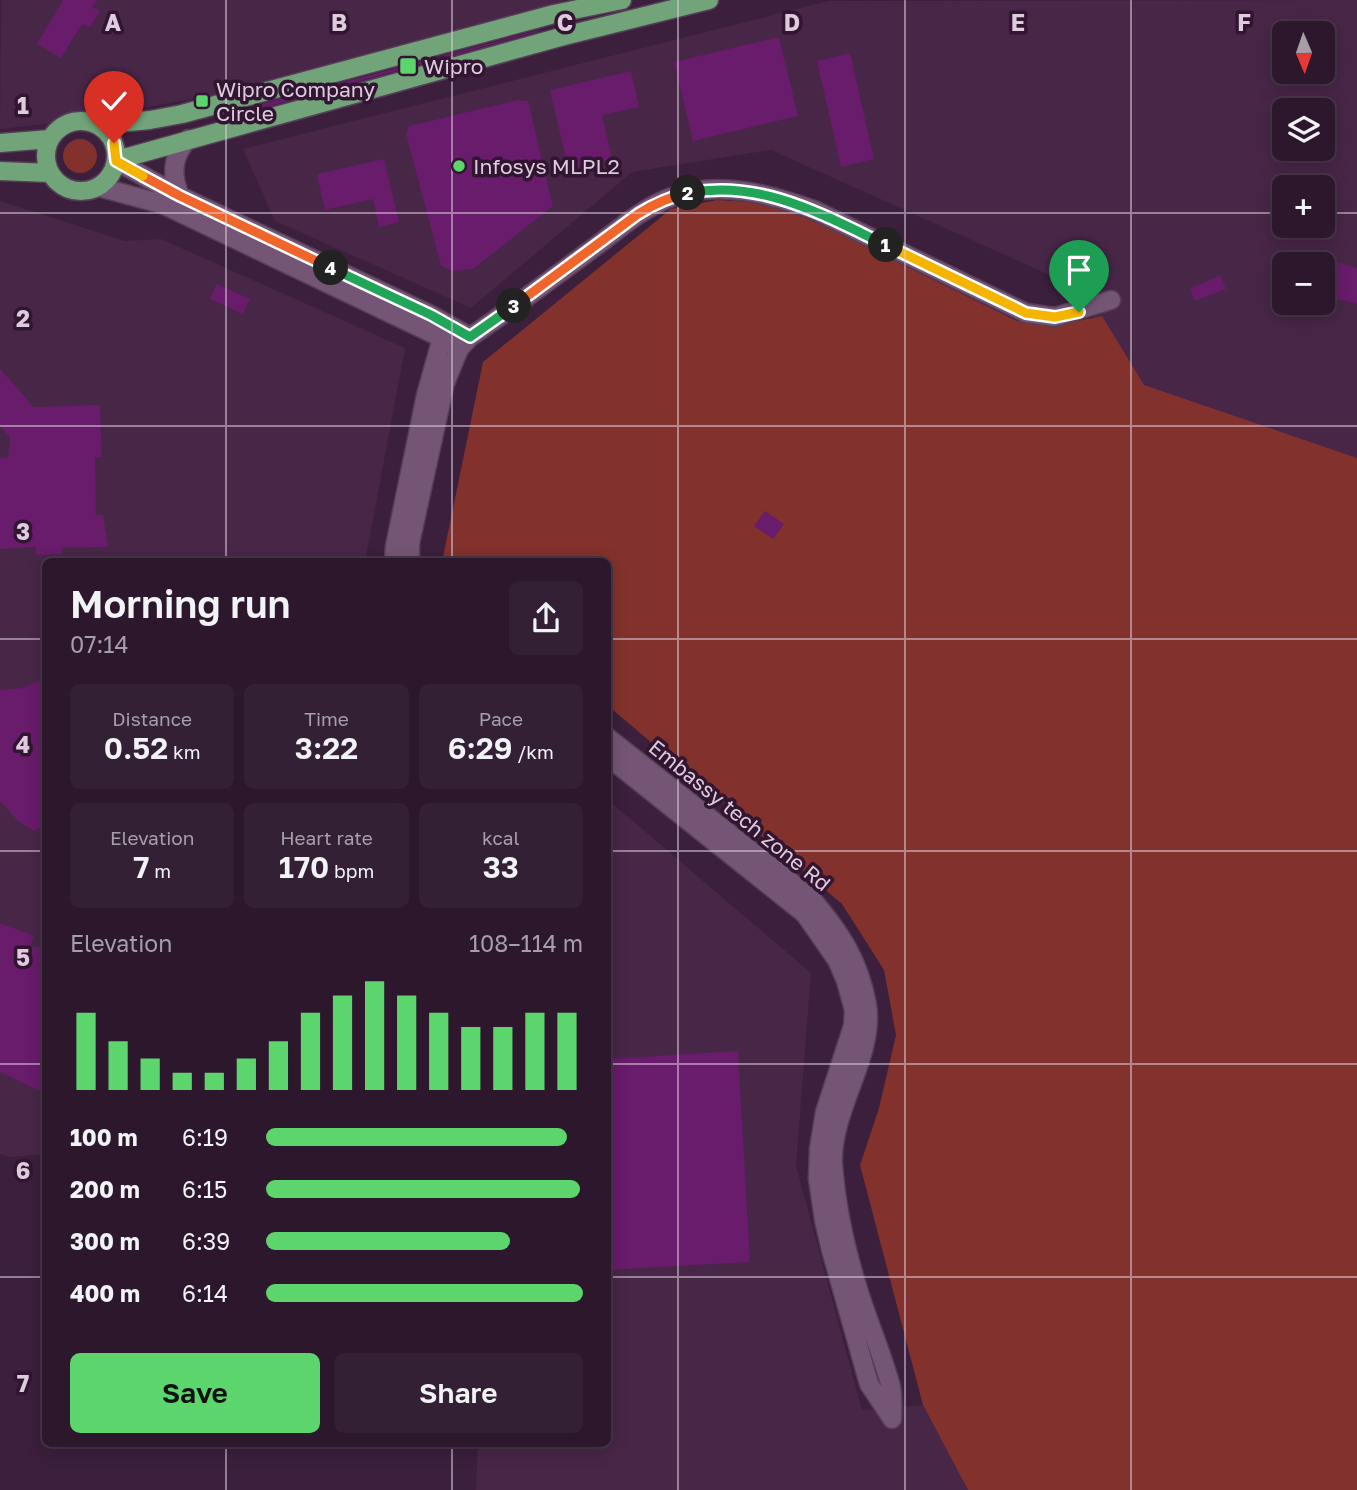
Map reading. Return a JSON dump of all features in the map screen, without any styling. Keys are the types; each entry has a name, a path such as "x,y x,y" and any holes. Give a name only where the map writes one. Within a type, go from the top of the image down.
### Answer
{"main road":[{"path":"97,125 182,114 541,18 622,0"},
{"path":"116,160 564,36 709,0"},
{"path":"79,121 104,129 114,143 116,160 111,176 99,187 71,190 55,180 50,173 46,156 50,139 62,127 79,121"},
{"path":"0,143 50,139"},
{"path":"0,171 50,173"}],"street":[{"path":"180,196 173,173 180,147 188,139"},
{"path":"116,160 464,343"},
{"path":"99,187 162,204 446,332"},
{"path":"410,558 410,543 445,383 464,343 638,214 674,196 696,191 752,191 790,201 814,210 1026,313 1055,317 1111,300"},
{"path":"394,558 426,395 446,332"},
{"name":"Embassy tech zone Rd","path":"611,740 811,898 838,930 857,963 867,1009 867,1029 864,1047 835,1135 833,1166 855,1309 891,1390 893,1424"},
{"path":"611,760 789,900 815,927 837,960 854,1010 853,1026 825,1112 819,1149 818,1179 824,1220 855,1309"}],"shaded area":[{"path":"1,0 566,0 236,91 64,122 0,129"},
{"path":"1357,0 1357,468 1142,393 1072,285 771,150 632,172 471,308 275,221 243,149 828,1"},
{"path":"80,139 92,144 97,156 92,168 80,173 68,168 63,156 68,144"},
{"path":"717,200 769,203 820,224 1017,321 1060,323 1102,316 1144,385 1357,458 1357,1490 968,1490 923,1405 860,1165 879,1108 896,1035 884,970 842,904 611,708 611,558 443,558 483,362 671,209"},
{"path":"0,201 125,241 161,239 405,348 366,558 42,558 42,1154 12,1157 0,1154"},
{"path":"611,802 811,973 796,1166 862,1410 923,1405 968,1490 476,1490 478,1447 611,1447"}],"building":[{"path":"63,0 97,0 92,7 100,11 90,27 82,24 61,58 37,44"},
{"path":"540,31 259,109 258,105"},
{"path":"779,37 798,116 693,141 674,62"},
{"path":"850,53 874,159 841,167 817,61"},
{"path":"631,71 639,107 602,115 612,159 568,169 550,90"},
{"path":"518,100 528,101 553,206 473,269 453,271 441,266 406,133 409,126"},
{"path":"384,159 399,222 379,227 373,199 325,210 317,174"},
{"path":"1335,262 1357,268 1357,304 1335,298"},
{"path":"1220,275 1226,289 1195,301 1190,289"},
{"path":"217,284 250,299 243,314 210,299"},
{"path":"0,369 34,407 100,405 102,457 95,457 96,515 103,515 108,547 62,548 62,554 36,555 36,547 0,549 0,458 8,458 10,437 0,426"},
{"path":"765,511 784,524 773,539 754,526"},
{"path":"42,680 42,826 34,831 18,821 0,801 0,690 24,688"},
{"path":"0,923 34,936 30,947 42,947 42,1092 0,1072"},
{"path":"738,1051 750,1262 611,1270 611,1059"}],"place":[{"name":"Wipro","path":"408,66"},
{"name":"Wipro Company Circle","path":"202,101"},
{"name":"Infosys MLPL2","path":"459,166"}],"route":[{"path":"114,143 116,161 180,196 431,315 470,337 638,214 674,196 696,191 752,191 790,201 814,210 1026,313 1055,317 1079,312"}]}
